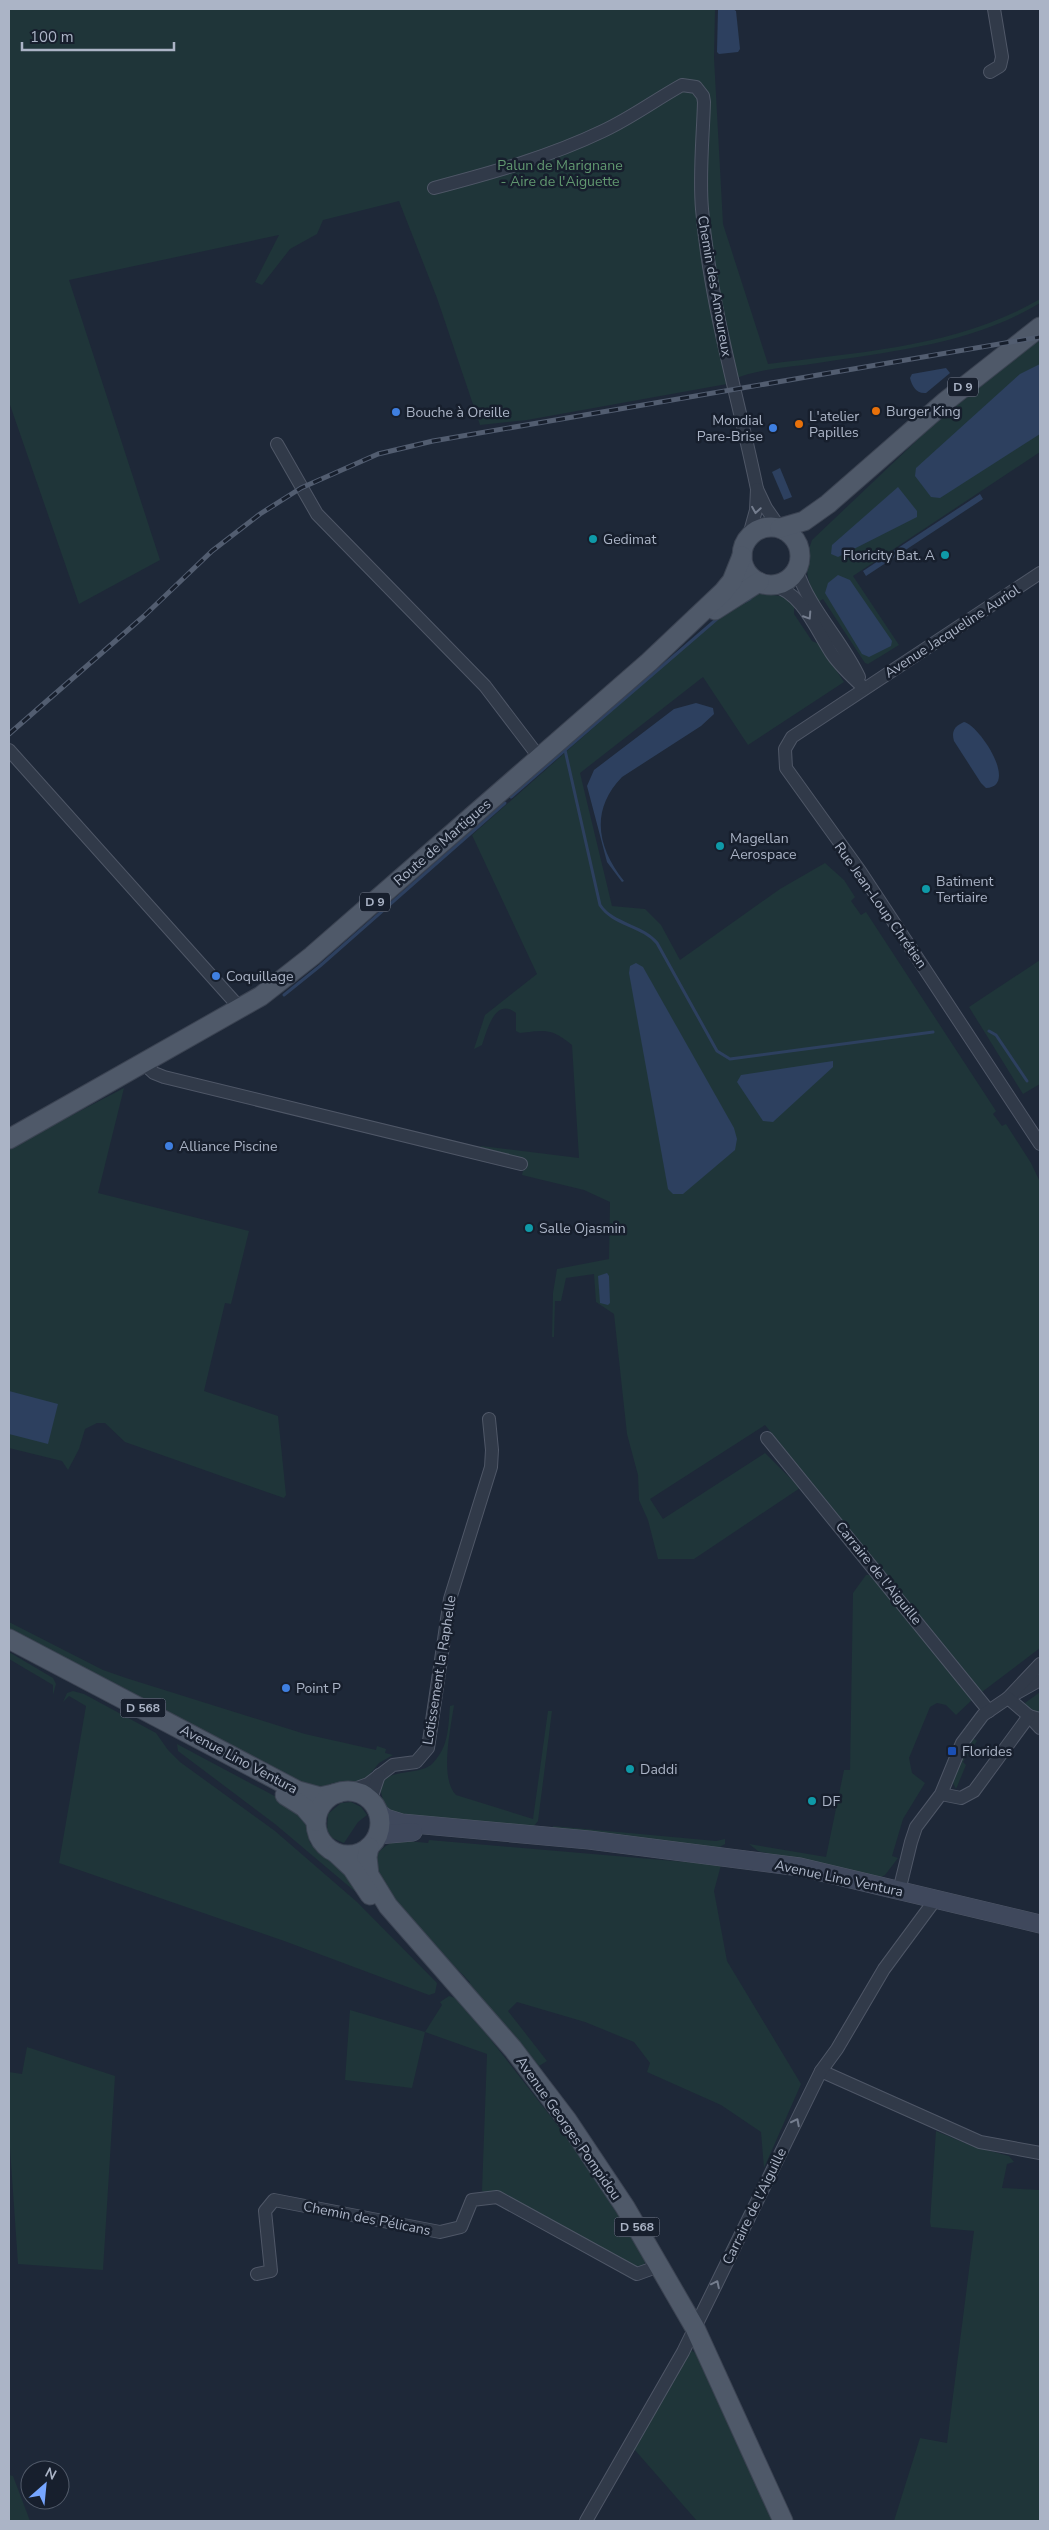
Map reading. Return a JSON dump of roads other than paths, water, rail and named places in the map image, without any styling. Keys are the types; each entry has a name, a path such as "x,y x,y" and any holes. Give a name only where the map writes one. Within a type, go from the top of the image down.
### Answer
{"main road":[{"name":"D 9","path":"780,528 804,522 946,401 1040,327"},
{"name":"D 9","path":"799,548 810,532 889,451"},
{"path":"780,528 795,540 799,548 800,563 797,570 787,581 766,584 747,572 745,548 762,529 780,528"},
{"name":"Route de Martigues","path":"649,662 723,592 732,581 745,548"},
{"name":"Route de Martigues","path":"9,1140 72,1102 260,996 312,956 649,662 716,609 766,584"},
{"name":"Route de Martigues","path":"9,1131 72,1102"},
{"name":"Avenue Lino Ventura","path":"9,1639 298,1791 320,1798 344,1792"},
{"name":"Avenue Lino Ventura","path":"9,1647 299,1803 316,1821"},
{"path":"344,1792 360,1793 375,1808 380,1825 373,1841 356,1854 336,1853 326,1847 320,1838 316,1821 321,1806 328,1798 344,1792"},
{"name":"Avenue Lino Ventura","path":"375,1808 386,1818 402,1823 589,1840 800,1867 1040,1924"},
{"name":"Avenue Lino Ventura","path":"373,1841 408,1831 539,1844 636,1847"},
{"name":"Avenue Georges Pompidou","path":"373,1841 368,1868 377,1889 438,1966"},
{"name":"Avenue Georges Pompidou","path":"336,1853 352,1868 378,1906 438,1966 513,2049 567,2120 625,2207 695,2328 783,2521"}],"street":[{"path":"990,72 1000,66 1002,57 994,9"},
{"name":"Chemin des Amoureux","path":"434,188 494,172 578,142 622,122 682,85 692,85 700,91 704,102 702,203 707,245 733,390 757,490 766,508 780,528"},
{"path":"277,444 317,514 485,686 539,757"},
{"name":"Chemin des Amoureux","path":"745,548 756,510 757,490"},
{"path":"797,570 806,592 845,651 864,688"},
{"name":"Avenue Jacqueline Auriol","path":"864,688 1040,573"},
{"path":"766,584 784,589 794,596 833,655 864,688"},
{"name":"Rue Jean-Loup Chrétien","path":"864,688 792,737 785,749 786,768 860,871 1040,1144"},
{"path":"9,750 240,1008"},
{"path":"143,1063 154,1073 164,1077 521,1164"},
{"name":"Lotissement la Raphelle","path":"344,1792 362,1788 393,1765 412,1764 419,1760 430,1743 450,1599 491,1467 492,1450 489,1419"},
{"name":"Carraire de l'Aiguille","path":"767,1438 880,1573 989,1711"},
{"path":"1008,1698 1040,1664"},
{"path":"899,1891 908,1850 916,1827 941,1794 965,1738 989,1711 1040,1680"},
{"path":"1008,1698 1035,1718 1040,1728"},
{"path":"941,1794 961,1798 974,1791 1035,1718"},
{"path":"375,1808 373,1794 379,1776"},
{"name":"Carraire de l'Aiguille","path":"586,2521 695,2328 821,2071 837,2049 884,1969 935,1900"},
{"path":"821,2071 973,2139 1040,2153"},
{"name":"Chemin des Pélicans","path":"257,2274 271,2271 265,2211 274,2200 440,2232 461,2227 472,2200 497,2198 637,2274 659,2266"}],"water":[{"path":"718,9 733,9 736,11 740,49 738,52 719,54 717,52"},
{"path":"1040,364 1040,434 940,498 931,497 915,476 916,468 1020,374"},
{"path":"946,368 950,373 926,393 917,391 913,387 910,378 912,374"},
{"path":"780,468 792,497 784,500 772,472"},
{"path":"898,487 917,511 917,517 838,557 831,554 832,545"},
{"path":"980,494 983,499 866,576 863,571"},
{"path":"838,575 850,580 892,641 891,646 869,657 862,654 825,593 828,583"},
{"path":"696,703 713,708 714,714 701,726 622,777 605,802 601,815 603,842 615,868 624,881 622,882 607,862 587,786 594,770 674,709"},
{"path":"964,722 978,733 993,755 998,767 999,777 995,785 986,788 981,783 954,741 954,729"},
{"path":"636,963 643,967 734,1128 737,1139 735,1150 683,1194 673,1194 668,1189 629,973 630,966"},
{"path":"833,1061 833,1067 773,1122 763,1121 737,1082 741,1075"},
{"path":"607,1273 609,1276 610,1303 608,1305 600,1303 598,1276"},
{"path":"9,1391 58,1404 48,1444 9,1434"}],"waterway":[{"path":"742,603 750,599"},
{"path":"718,618 565,750 600,905 612,917 644,932 657,943 717,1051 730,1059 933,1032"},
{"path":"511,797 565,750"},
{"path":"284,995 320,966 505,803"},
{"path":"989,1031 996,1035 1027,1081"}],"railway":[{"path":"9,734 144,616 212,551 260,514 301,488 378,454 433,441 1040,337"}],"place":[{"name":"Burger King","path":"876,411"},
{"name":"Bouche à Oreille","path":"396,412"},
{"name":"L'atelier Papilles","path":"799,424"},
{"name":"Mondial Pare-Brise","path":"773,428"},
{"name":"Gedimat","path":"593,539"},
{"name":"Floricity Bat. A","path":"945,555"},
{"name":"Magellan Aerospace","path":"720,846"},
{"name":"Batiment Tertiaire","path":"926,889"},
{"name":"Coquillage","path":"216,976"},
{"name":"Alliance Piscine","path":"169,1146"},
{"name":"Salle Ojasmin","path":"529,1228"},
{"name":"Point P","path":"286,1688"},
{"name":"Florides","path":"952,1751"},
{"name":"Daddi","path":"630,1769"},
{"name":"DF","path":"812,1801"}],"park label":[{"name":"Palun de Marignane - Aire de l'Aiguette","path":"560,174"}]}
